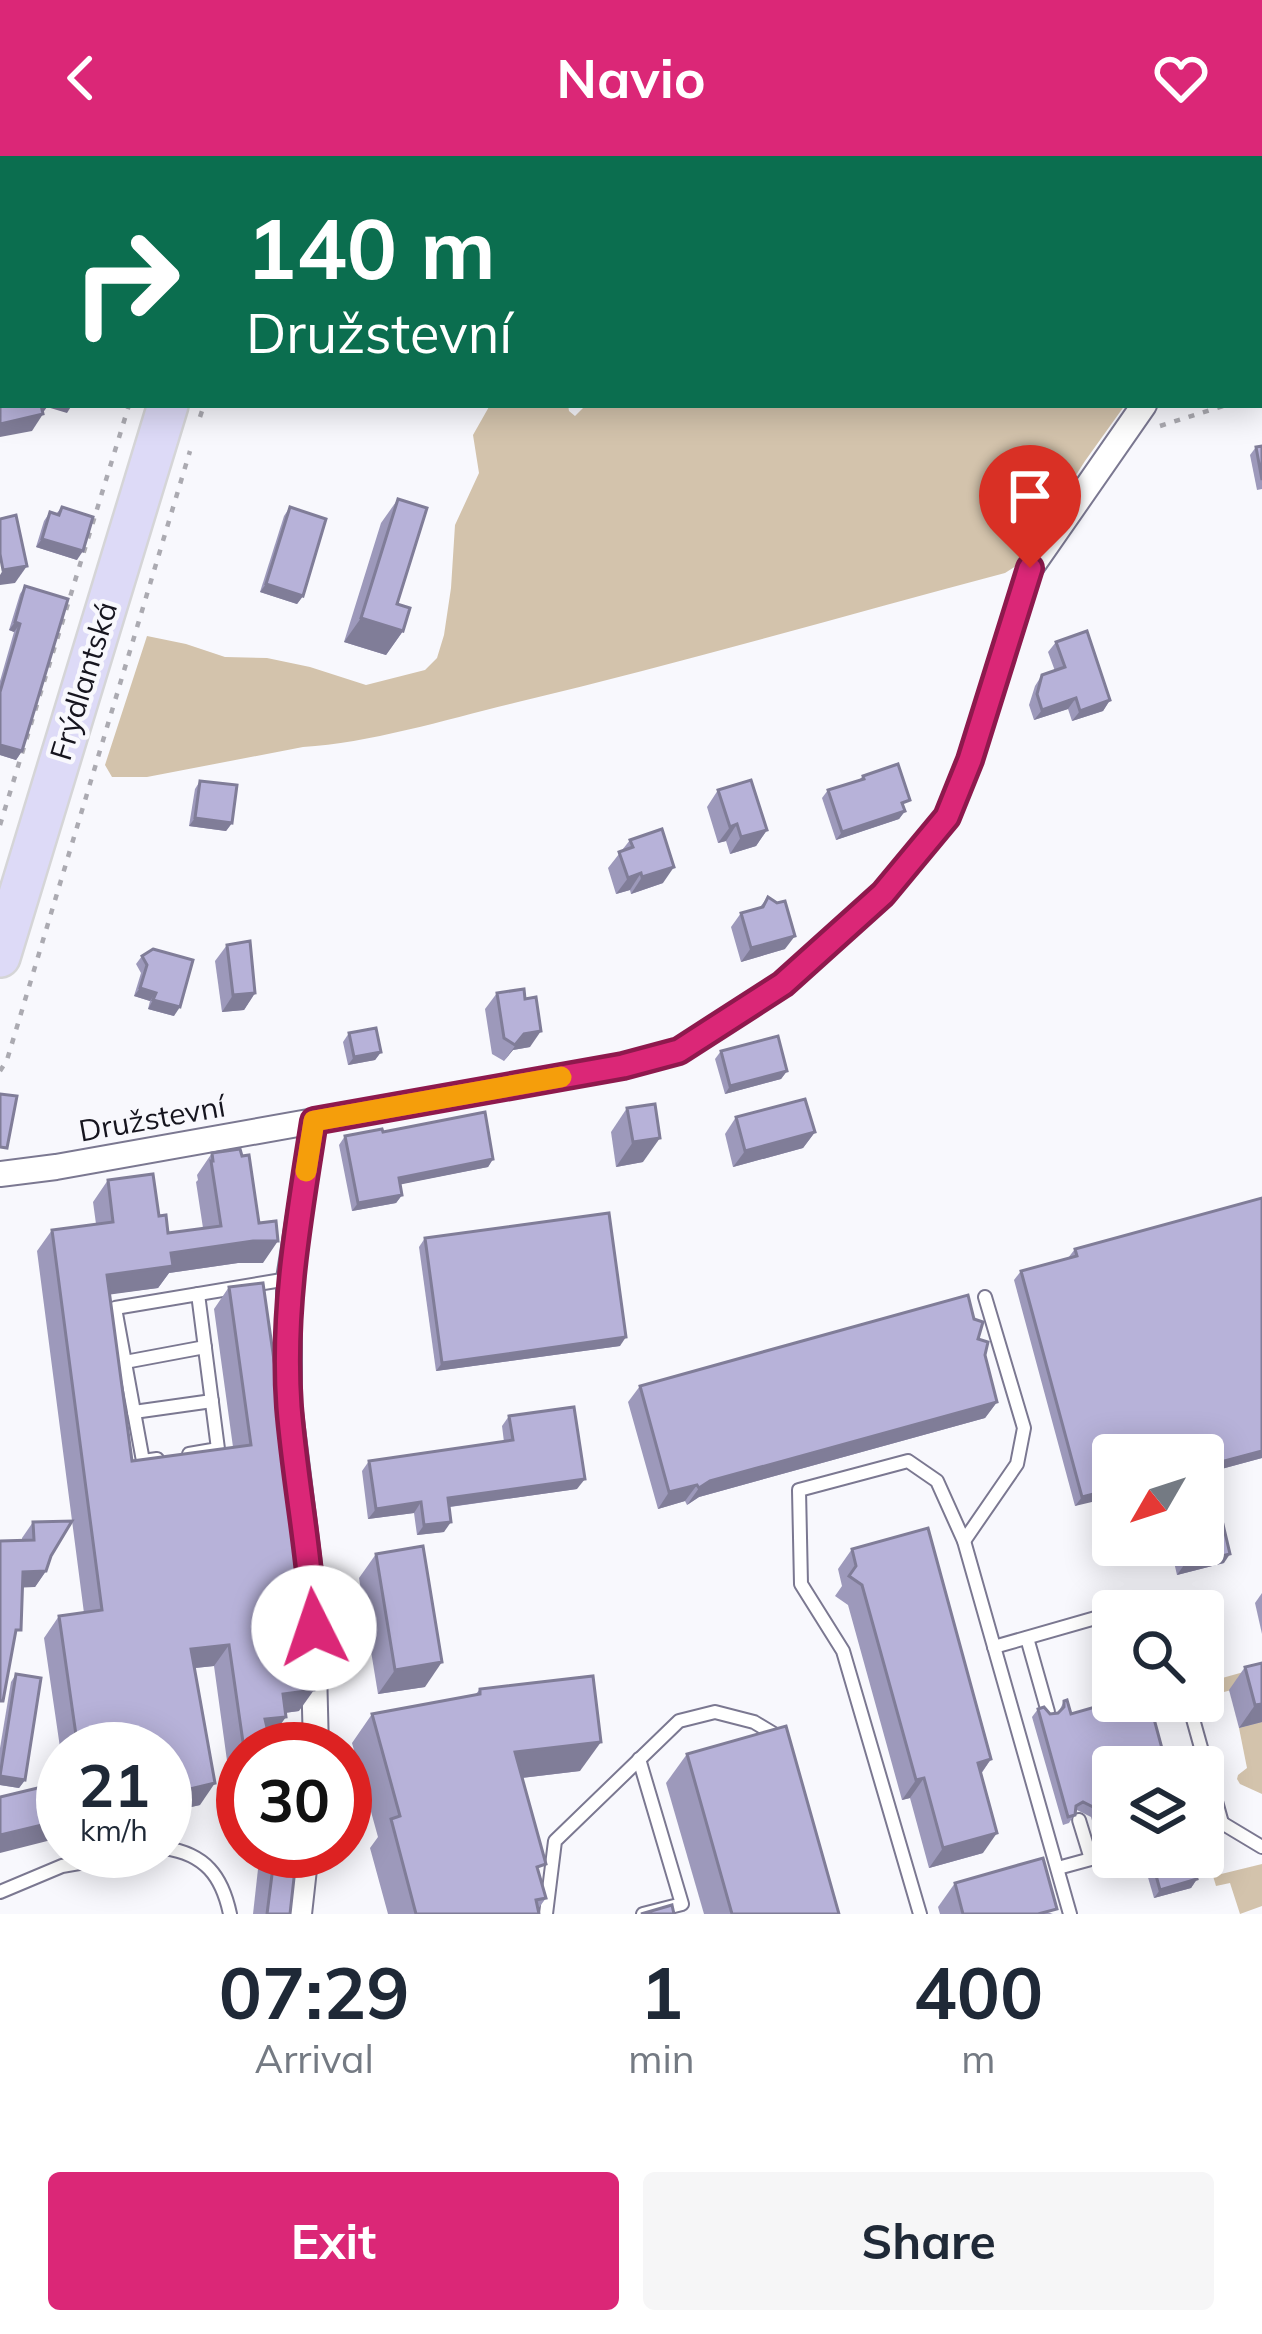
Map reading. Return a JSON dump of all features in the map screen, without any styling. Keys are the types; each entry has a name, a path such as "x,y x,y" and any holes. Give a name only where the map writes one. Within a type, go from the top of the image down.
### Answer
{"main road":[{"name":"Frýdlantská","path":"0,878 142,408"},
{"name":"Frýdlantská","path":"0,957 183,416"}],"street":[{"name":"Družstevní","path":"0,1174 623,1066 679,1051 783,984 883,894 947,817 970,760 1030,568 1142,408"},
{"path":"314,1121 290,1279 289,1404 312,1589 315,1722"},
{"path":"299,1914 303,1878"}],"lane":[{"path":"198,1294 218,1449 143,1461 115,1308 198,1294 290,1279"},
{"path":"964,1541 1017,1464 1024,1428 985,1298"},
{"path":"125,1361 205,1347"},
{"path":"134,1412 212,1401"},
{"path":"920,1914 843,1651 801,1584 799,1490 908,1462 937,1481 964,1541 1070,1914"},
{"path":"994,1647 1092,1619"},
{"path":"1027,1638 1048,1712"},
{"path":"546,1914 555,1840 679,1721 716,1712 777,1734 785,1748"},
{"path":"639,1759 682,1904 643,1914"},
{"path":"1058,1868 1090,1859 1079,1820"},
{"path":"1224,1824 1262,1846"},
{"path":"192,1855 219,1882 230,1914"},
{"path":"0,1892 36,1877"}],"path":[{"path":"0,825 128,408"},
{"path":"1120,439 1217,408"},
{"path":"0,1070 7,1060 190,450"}],"shaded area":[{"path":"488,408 568,408 575,416 583,408 1123,408 1019,564 1005,573 411,729 147,777 112,777 105,765 147,636 225,657 267,658 310,667 366,685 425,670 437,658 444,635 455,525 479,473 473,435"},
{"path":"1258,1668 1262,1687 1262,1794 1237,1779 1247,1768 1239,1728 1261,1722 1250,1685 1224,1692 1224,1677"},
{"path":"1262,1864 1262,1906 1240,1914 1230,1883 1216,1886 1214,1878 1224,1878 1224,1873"}],"building":[{"path":"0,408 42,408 43,414 0,424"},
{"path":"1262,446 1262,480 1256,447"},
{"path":"398,499 427,508 397,604 410,608 403,631 361,618"},
{"path":"62,507 93,517 83,551 42,539 50,512 59,515"},
{"path":"290,507 326,519 303,596 266,584"},
{"path":"16,515 27,566 3,570 0,519"},
{"path":"25,586 68,599 22,751 0,745 0,692 20,624 15,622"},
{"path":"1087,631 1110,700 1080,711 1076,698 1042,710 1037,694 1042,675 1065,667 1056,642"},
{"path":"898,764 910,800 902,803 905,811 842,832 828,790"},
{"path":"751,780 767,830 741,837 737,824 730,827 718,790"},
{"path":"200,781 237,785 232,823 195,818"},
{"path":"662,829 674,867 628,878 619,852 633,847 630,840"},
{"path":"768,897 777,903 785,901 795,936 751,948 741,913 763,907"},
{"path":"250,941 255,993 233,995 227,945"},
{"path":"153,949 193,960 180,1007 153,1000 156,993 140,988 147,965 142,956"},
{"path":"524,989 525,999 536,997 541,1031 524,1034 515,1045 504,1038 497,993"},
{"path":"376,1028 381,1052 354,1057 349,1033"},
{"path":"778,1036 787,1071 730,1086 721,1051"},
{"path":"0,1094 17,1096 7,1148 0,1147"},
{"path":"805,1099 815,1132 745,1151 736,1117"},
{"path":"655,1104 660,1138 633,1142 627,1108"},
{"path":"485,1112 493,1159 399,1178 402,1195 358,1203 345,1136"},
{"path":"240,1149 242,1156 249,1155 259,1223 276,1221 278,1241 171,1253 173,1266 107,1275 132,1461 251,1445 229,1287 263,1283 314,1690 283,1694 286,1717 240,1722 229,1645 191,1649 215,1783 192,1789 192,1722 74,1722 59,1616 102,1610 52,1230 113,1222 108,1180 153,1174 159,1216 166,1215 168,1233 221,1226 212,1153"},
{"path":"1262,1198 1262,1451 1224,1461 1224,1434 1092,1434 1092,1494 1082,1497 1021,1271 1077,1256 1075,1249"},
{"path":"609,1213 626,1337 442,1363 425,1238"},
{"path":"968,1295 974,1319 983,1322 978,1339 988,1342 985,1355 997,1402 710,1481 699,1488 669,1492 640,1386"},
{"path":"574,1407 585,1479 448,1498 451,1522 424,1525 421,1502 376,1509 369,1461 513,1440 509,1416"},
{"path":"72,1521 46,1571 23,1572 21,1630 16,1630 0,1701 0,1541 34,1540 33,1522"},
{"path":"928,1528 991,1759 978,1763 997,1833 943,1848 924,1778 916,1780 862,1585 849,1576 856,1566 852,1549"},
{"path":"423,1546 442,1662 395,1670 376,1554"},
{"path":"1262,1663 1262,1704 1255,1705 1245,1667"},
{"path":"16,1674 41,1678 25,1780 0,1776"},
{"path":"593,1676 601,1742 515,1752 546,1864 537,1867 546,1898 536,1900 539,1914 416,1914 391,1819 400,1816 372,1714 480,1694 480,1689"},
{"path":"1064,1701 1071,1714 1092,1708 1092,1722 1155,1722 1161,1746 1092,1746 1092,1806 1083,1802 1068,1817 1038,1709 1058,1713"},
{"path":"786,1726 839,1914 732,1914 687,1754"},
{"path":"36,1788 36,1826 0,1835 0,1797"},
{"path":"1043,1858 1057,1909 1038,1914 963,1914 955,1883"},
{"path":"272,1878 294,1878 290,1914 267,1914"},
{"path":"1157,1878 1197,1878 1197,1879 1160,1890"},
{"path":"672,1905 674,1914 641,1914"}],"slow traffic":[{"path":"306,1171 314,1121 561,1077"}],"route":[{"path":"314,1628 289,1404 290,1279 314,1121 623,1066 679,1051 783,984 883,894 947,817 970,760 1030,568"}]}
